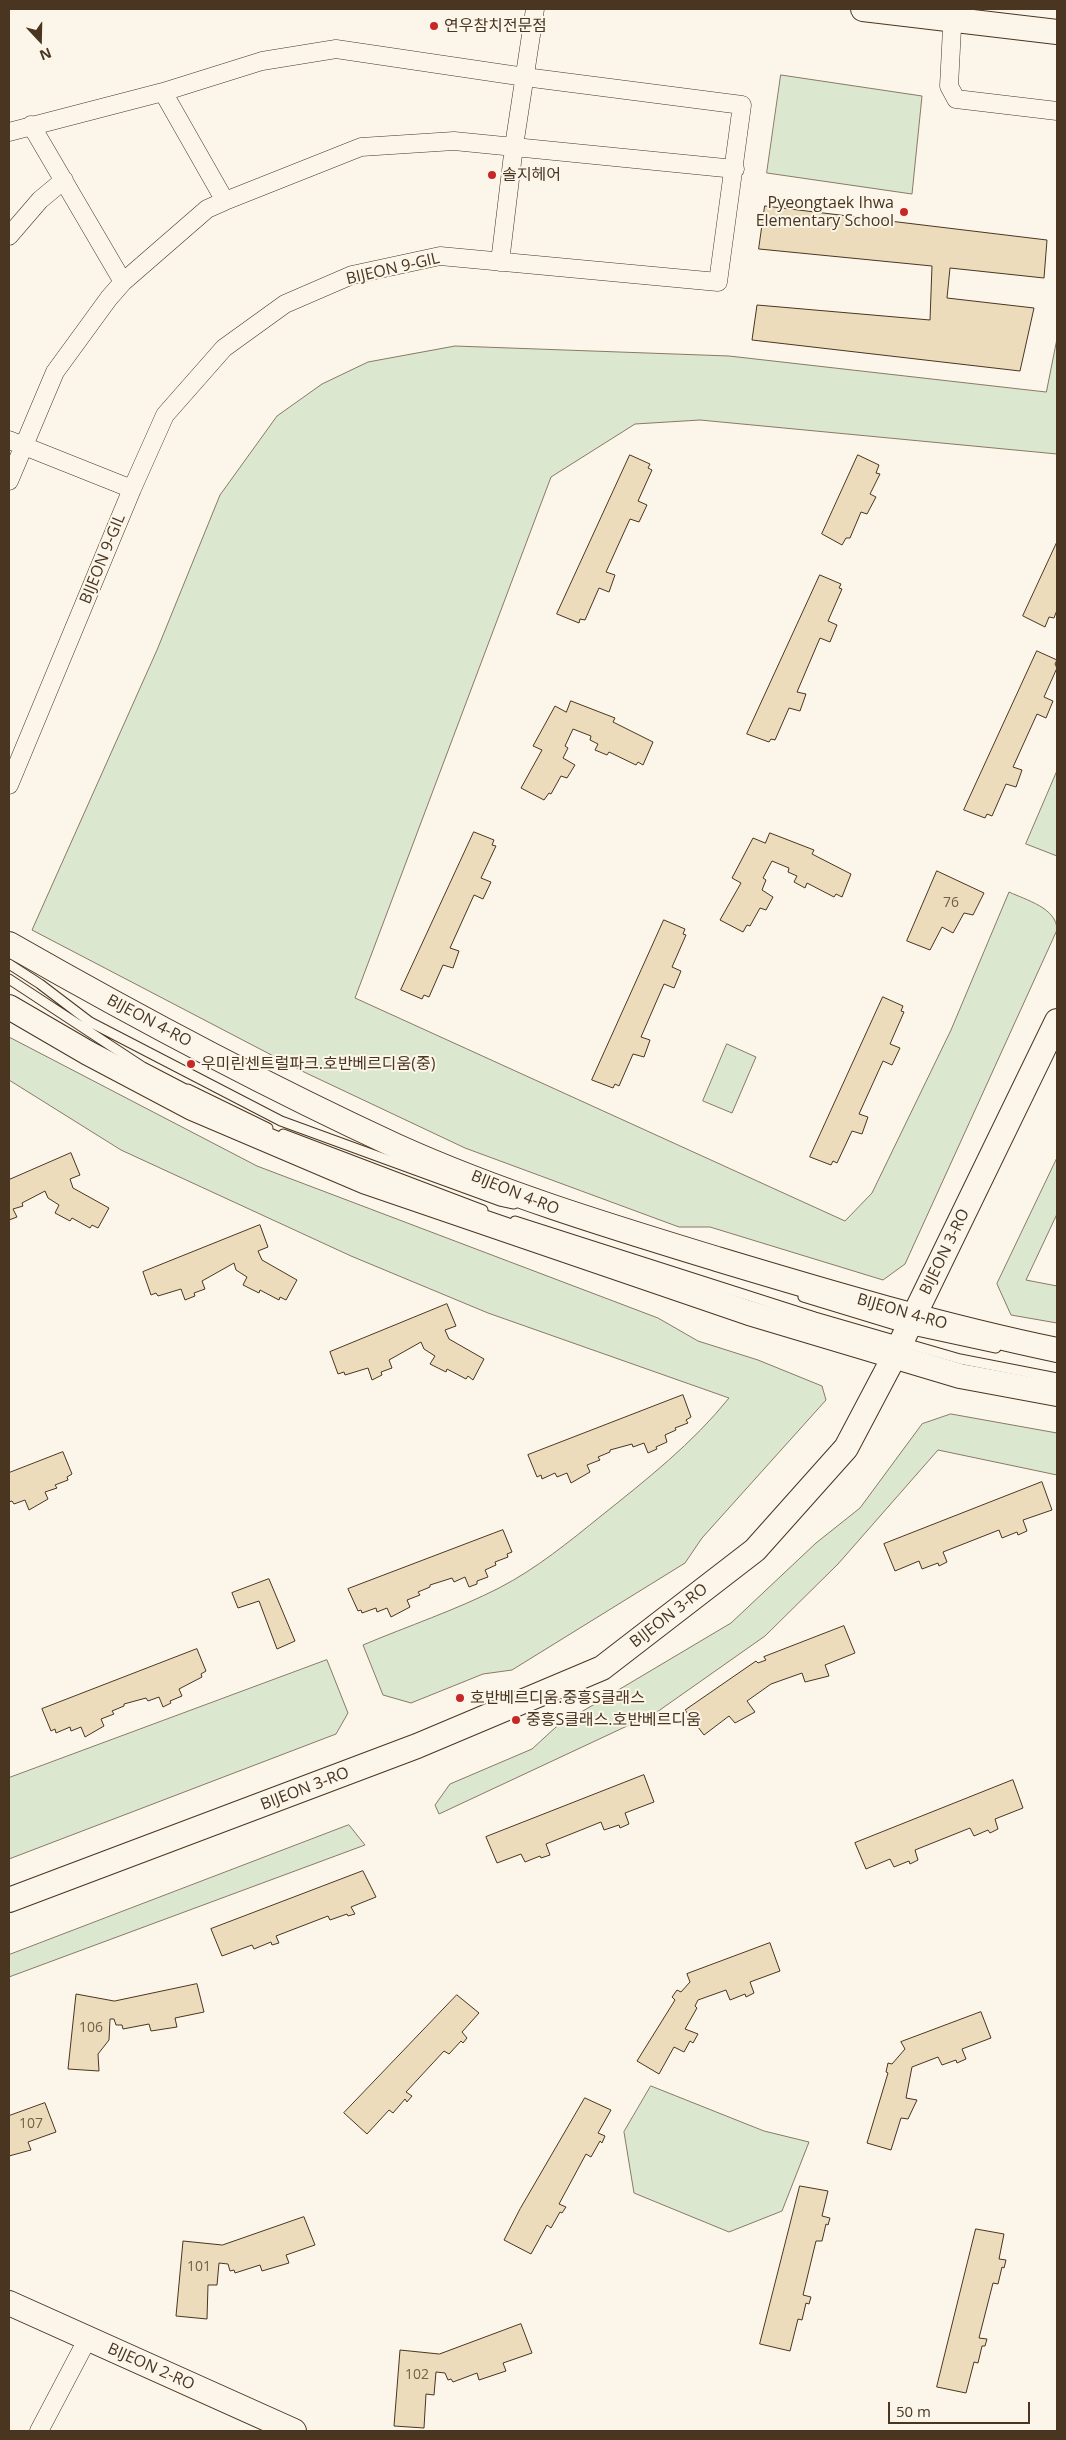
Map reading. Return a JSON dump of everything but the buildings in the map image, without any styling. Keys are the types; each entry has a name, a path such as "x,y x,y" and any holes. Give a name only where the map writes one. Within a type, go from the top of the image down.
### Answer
{"main road":[{"path":"863,9 953,15 1057,32"},
{"name":"BIJEON 4-RO","path":"9,944 214,1056 398,1146 563,1212 904,1336 960,1376 1057,1394"},
{"name":"BIJEON 4-RO","path":"9,1007 96,1058 192,1108 366,1182 749,1313 904,1336 982,1334 1057,1350"},
{"name":"BIJEON 3-RO","path":"9,1900 417,1746 602,1668 755,1550 846,1448 904,1336 1057,1021"},
{"name":"BIJEON 2-RO","path":"9,2303 294,2431"}],"street":[{"path":"500,262 514,146 535,9"},
{"path":"953,15 949,86 956,99 1057,111"},
{"name":"BIJEON 9-GIL","path":"9,132 163,92 262,61 336,49 525,77 742,105 735,169 718,282 440,256 352,275 285,304 224,348 165,415 9,785"},
{"path":"163,92 225,201"},
{"path":"30,125 124,282"},
{"path":"9,481 16,443 55,372 124,282 207,209 225,201 361,147 454,141 735,169"},
{"path":"9,236 40,200 64,180"},
{"path":"16,443 132,490"},
{"path":"40,2431 88,2338"}],"lane":[{"path":"9,964 40,984 90,1022 281,1121 518,1207"},
{"path":"9,979 143,1067 274,1131 493,1214"},
{"path":"188,1089 227,1123"},
{"path":"500,1201 563,1212"},
{"path":"503,1217 815,1316 904,1336 1001,1350"},
{"path":"592,1231 658,1251"},
{"path":"797,1295 960,1359 1057,1378"}],"green space":[{"path":"781,75 922,96 912,194 767,173"},
{"path":"1057,339 1057,454 700,420 635,424 551,477 355,998 845,1221 872,1193 951,1030 1009,892 1032,902 1052,916 1056,922 1057,930 905,1264 883,1280 710,1227 679,1227 465,1148 304,1072 32,930 157,650 220,495 277,416 322,384 368,362 455,346 729,356 1046,392"},
{"path":"1057,771 1057,856 1026,844"},
{"path":"9,1037 257,1166 658,1318 698,1341 758,1360 822,1386 826,1400 702,1538 685,1563 512,1670 483,1674 411,1703 383,1695 363,1645 483,1596 539,1563 635,1489 685,1446 729,1398 488,1313 351,1256 121,1150 9,1080"},
{"path":"727,1044 756,1057 732,1113 703,1101"},
{"path":"1057,1158 1057,1214 1026,1280 1057,1286 1057,1323 1011,1315 997,1284"},
{"path":"951,1414 1057,1433 1057,1475 938,1450 838,1564 765,1636 657,1712 439,1814 435,1805 450,1784 532,1749 556,1727 731,1623 816,1543 860,1508 922,1424"},
{"path":"327,1660 348,1713 336,1734 9,1859 9,1778"},
{"path":"349,1825 365,1845 9,1977 9,1955"},
{"path":"651,2086 764,2131 809,2142 782,2211 729,2232 634,2193 624,2132"}],"place":[{"name":"연우참치전문점","path":"434,26"},
{"name":"솔지헤어","path":"492,175"},
{"name":"Pyeongtaek Ihwa Elementary School","path":"904,212"},
{"name":"우미린센트럴파크.호반베르디움(중)","path":"191,1064"},
{"name":"호반베르디움.중흥S클래스","path":"460,1698"},
{"name":"중흥S클래스.호반베르디움","path":"516,1720"}]}
